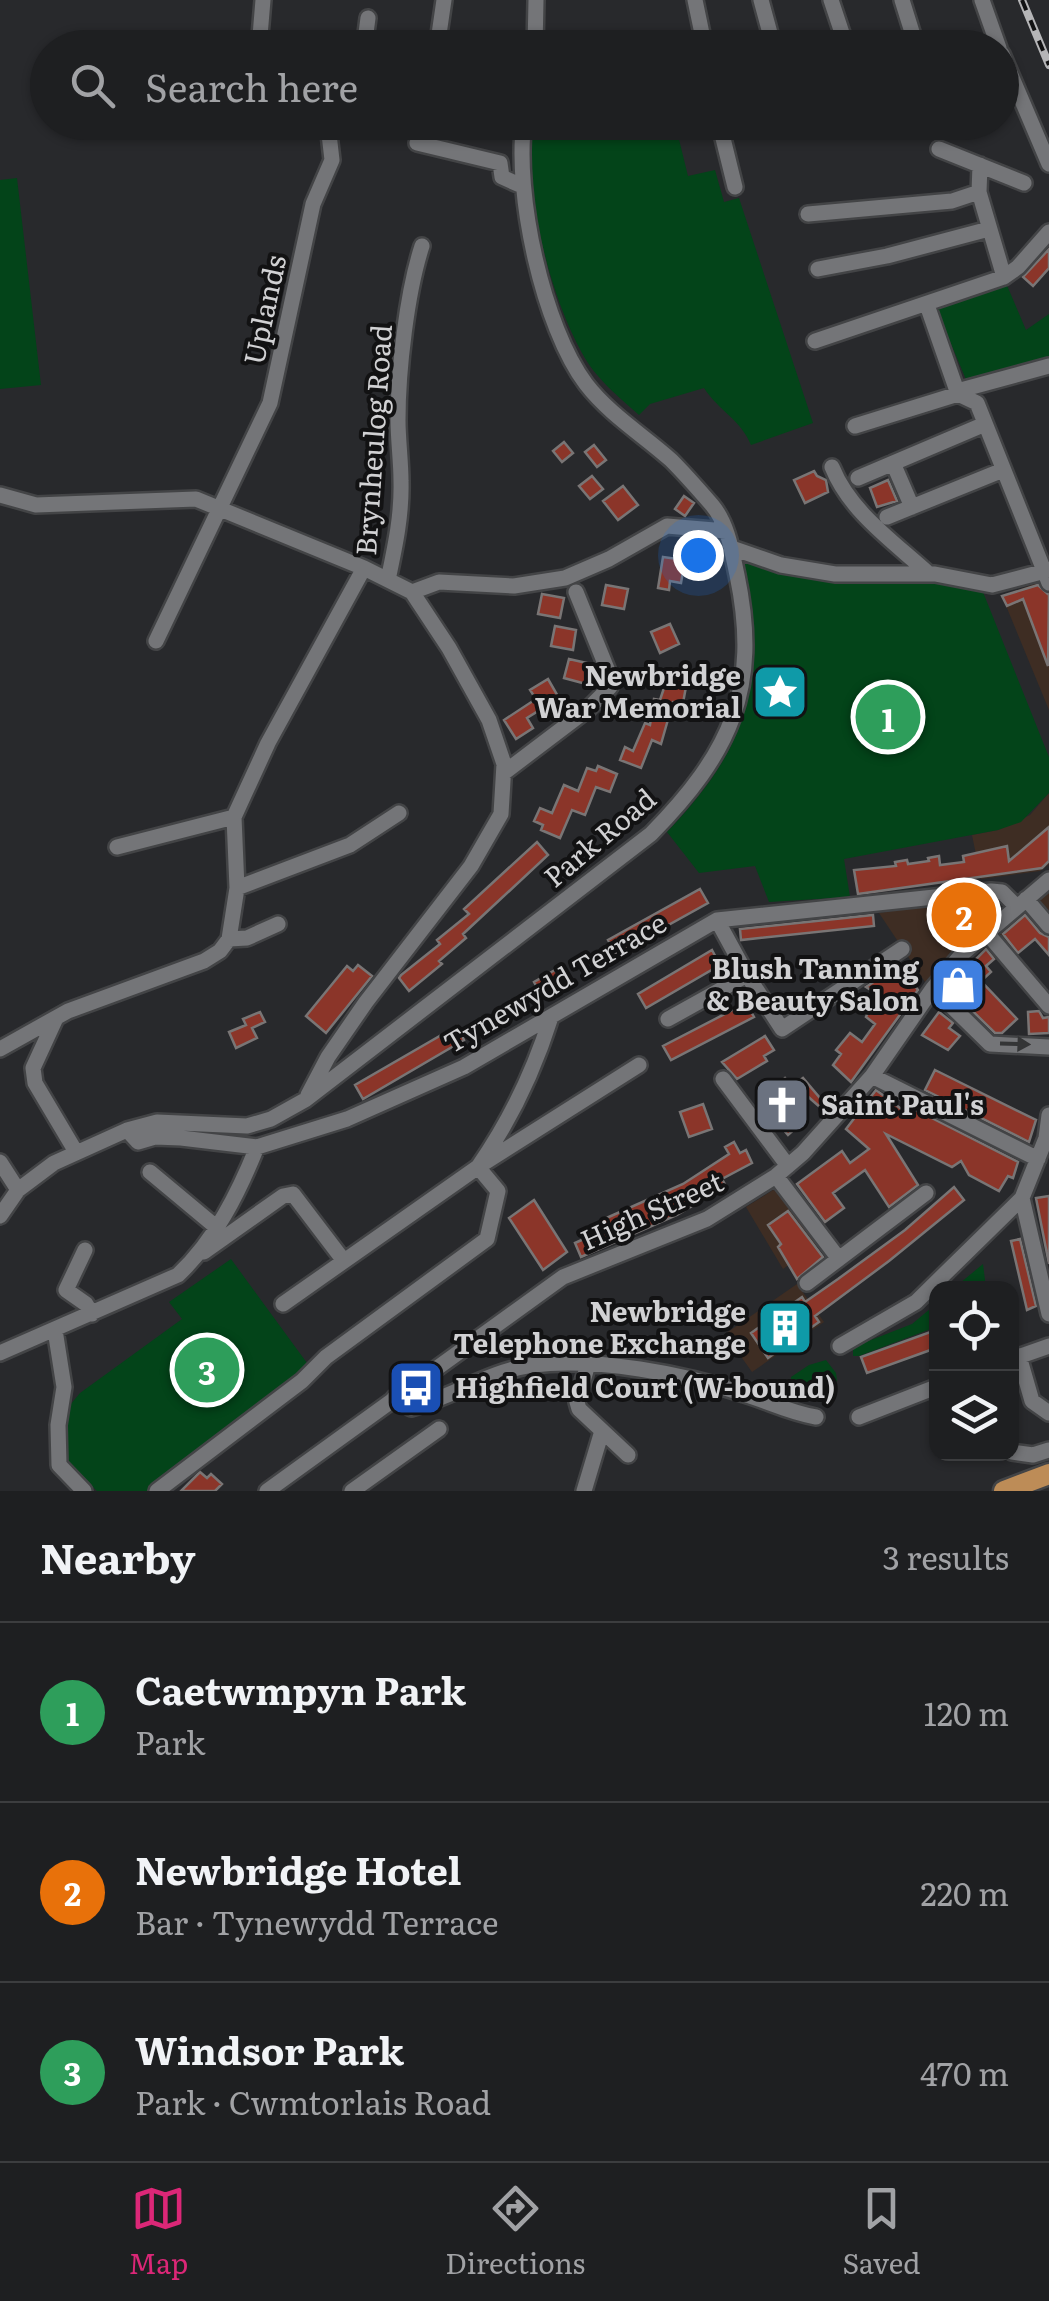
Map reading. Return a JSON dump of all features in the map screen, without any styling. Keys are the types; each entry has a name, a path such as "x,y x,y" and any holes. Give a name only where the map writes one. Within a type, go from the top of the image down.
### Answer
{"main road":[{"path":"1004,1491 1049,1474"}],"street":[{"path":"261,30 262,0"},
{"path":"440,30 444,0"},
{"path":"535,30 536,0"},
{"path":"695,0 701,30"},
{"path":"761,0 769,30"},
{"path":"831,0 841,30"},
{"path":"902,0 911,30"},
{"path":"982,0 993,30"},
{"path":"366,30 368,18"},
{"path":"1019,104 1049,164"},
{"name":"Uplands","path":"156,641 270,403 310,218 332,160 333,140"},
{"name":"Park Road","path":"127,1130 157,1122 247,1126 271,1119 305,1100 651,834 691,792 725,737 744,677 745,625 726,530 716,508 672,461 586,384 564,344 530,236 522,186 523,140"},
{"path":"724,140 736,187"},
{"path":"417,143 500,163 502,177 522,186"},
{"path":"939,149 1024,183"},
{"path":"980,166 979,192 1004,277"},
{"path":"808,214 952,201 979,192"},
{"path":"818,269 989,230"},
{"path":"815,341 1004,277 1049,232"},
{"name":"Brynheulog Road","path":"388,580 398,536 402,483 398,418 404,352 414,274 422,246"},
{"path":"732,548 781,565 835,574 928,574 992,585 1047,575 976,404 958,393 927,304"},
{"path":"855,426 1049,366"},
{"path":"858,478 985,424"},
{"path":"893,463 912,507"},
{"path":"832,467 838,483 868,520 928,574"},
{"path":"888,517 1003,470"},
{"path":"0,495 36,505 196,499 364,568 412,592 450,648 489,720 505,772 500,814 471,866 366,1002 305,1100"},
{"path":"412,592 439,582 514,586 565,578 610,559 667,526 726,530"},
{"path":"0,1049 56,1018 204,961 230,939 237,888 234,817 268,743 364,568"},
{"path":"505,772 588,709 610,687 610,676 576,592"},
{"path":"237,888 350,846 399,813"},
{"path":"117,847 234,817"},
{"name":"High Street","path":"267,1491 563,1276 707,1219 782,1171 872,1076 933,988 962,954 1049,880"},
{"name":"Tynewydd Terrace","path":"127,1130 138,1142 155,1137 181,1138 257,1148 359,1114 464,1066 717,920 991,891 1002,892 1021,903"},
{"path":"1021,903 1049,926"},
{"path":"717,920 782,1029 902,949"},
{"path":"230,939 247,938 278,924"},
{"path":"986,932 1049,1006"},
{"path":"668,1019 747,974"},
{"path":"933,988 990,1044 1049,1047"},
{"path":"56,1018 33,1068 35,1083 76,1152"},
{"path":"478,1167 498,1139 538,1058 551,1018"},
{"path":"283,1304 478,1167 640,1065"},
{"path":"872,1076 1038,1158"},
{"path":"724,1079 838,1259"},
{"path":"840,1346 916,1302 1022,1198 1047,1140 1049,1115"},
{"path":"0,1216 18,1190 54,1164 127,1130"},
{"path":"197,1257 238,1193 257,1148"},
{"path":"0,1162 18,1190"},
{"path":"157,1491 302,1380 326,1357 487,1239 498,1190 478,1167"},
{"path":"150,1172 216,1227"},
{"path":"0,1353 178,1275 283,1196 293,1194 344,1261"},
{"path":"807,1283 926,1194"},
{"path":"1022,1198 1049,1314"},
{"path":"86,1250 66,1290 86,1304 92,1314"},
{"path":"55,1330 64,1388 58,1425 59,1465 84,1491"},
{"path":"1019,1357 1049,1346"},
{"path":"394,1398 411,1408 431,1403 487,1376 531,1365 588,1364 664,1372 746,1394 788,1412 816,1417"},
{"path":"588,1364 577,1402 584,1415 628,1455"},
{"path":"1019,1368 1032,1402 1049,1413"},
{"path":"859,1417 929,1390"},
{"path":"352,1491 438,1429"},
{"path":"584,1491 602,1432"},
{"path":"1019,1453 1033,1455 1049,1450"}],"shaded area":[{"path":"1049,578 1049,710 1002,596"},
{"path":"1049,793 1049,864 1040,871 981,879 972,835 998,830 1030,815"},
{"path":"1049,888 1049,927 1008,963 999,953 954,997 946,988"},
{"path":"987,897 992,904 988,914 925,982 879,913"},
{"path":"773,1190 779,1192 818,1244 783,1269 746,1207"},
{"path":"797,1284 824,1322 752,1372 725,1334"}],"green space":[{"path":"530,140 679,140 688,176 715,170 724,202 739,198 813,423 751,445 742,429 704,388 650,404 639,415 600,379 570,328 549,271 536,211"},
{"path":"17,178 41,385 0,389 0,180"},
{"path":"1006,283 1026,330 1049,314 1049,356 1040,364 967,382 936,308"},
{"path":"748,559 930,580 983,592 1049,757 1049,793 1021,822 998,830 844,859 850,897 769,902 755,866 699,873 667,832 722,762 744,712 752,656 741,571"},
{"path":"231,1259 307,1363 298,1377 147,1491 97,1491 67,1462 63,1444 65,1411 80,1393 182,1319 169,1302"},
{"path":"983,1264 985,1281 962,1281"},
{"path":"929,1310 929,1330 853,1356 853,1347 912,1324"},
{"path":"826,1360 837,1381 828,1387 791,1383 791,1377 809,1365"}],"building":[{"path":"1049,249 1049,268 1033,286 1023,277"},
{"path":"564,442 573,453 562,462 553,451"},
{"path":"594,445 606,460 597,467 585,452"},
{"path":"814,471 826,480 828,492 805,503 794,480"},
{"path":"592,476 603,489 590,499 579,486"},
{"path":"888,480 897,501 877,507 870,488"},
{"path":"623,486 638,505 618,520 603,501"},
{"path":"684,496 694,503 685,516 675,509"},
{"path":"663,557 685,560 681,583 670,581 669,590 658,588"},
{"path":"606,585 628,589 624,609 602,605"},
{"path":"1038,585 1049,595 1048,666 1023,599 1007,606 1002,596"},
{"path":"542,594 564,598 560,618 538,614"},
{"path":"670,624 679,644 660,653 651,632"},
{"path":"555,626 576,630 573,650 551,646"},
{"path":"569,659 591,664 586,684 564,678"},
{"path":"669,673 688,676 683,703 673,702 661,744 652,740 641,768 620,760 625,747 633,751 645,723 650,725 654,699 660,700"},
{"path":"548,679 559,698 527,718 533,728 516,739 504,720 536,699 530,690"},
{"path":"598,766 617,774 610,792 596,787 585,815 572,810 560,838 541,830 543,825 534,821 540,808 552,813 564,785 578,791 587,768 596,771"},
{"path":"1049,827 1049,861 1042,868 858,894 854,870 896,866 895,862 907,860 908,864 929,861 928,858 939,856 940,865 964,862 963,856 1007,846 1009,861"},
{"path":"537,842 548,855 463,934 466,938 439,961 442,964 409,991 399,978 401,975 440,944 437,940 469,914 464,909"},
{"path":"700,889 708,903 616,954 608,940"},
{"path":"975,904 984,921 949,948 931,921 962,905"},
{"path":"873,915 874,926 741,940 740,929"},
{"path":"1025,915 1040,933 1049,937 1049,955 1035,939 1018,953 1003,934"},
{"path":"986,949 994,959 986,966 991,972 981,981 1017,1019 1002,1033 995,1033 948,987"},
{"path":"712,950 720,965 646,1008 638,994"},
{"path":"358,965 372,976 326,1033 306,1016 347,966 353,971"},
{"path":"899,965 918,990 851,1082 833,1065 841,1054 836,1050 850,1033 862,1042 875,1024 866,1017 877,994 866,987"},
{"path":"555,970 562,985 542,996 534,982"},
{"path":"746,1003 754,1017 671,1060 663,1046"},
{"path":"1039,1011 1043,1018 1049,1017 1049,1033 1029,1034 1028,1012"},
{"path":"260,1012 265,1022 252,1028 257,1038 236,1048 229,1032 246,1025 243,1019"},
{"path":"939,1012 953,1023 949,1028 960,1036 948,1050 922,1035"},
{"path":"457,1026 464,1040 363,1099 355,1085"},
{"path":"765,1036 774,1050 764,1056 767,1061 737,1079 722,1062"},
{"path":"935,1070 1036,1120 1029,1142 925,1090"},
{"name":"Saint Paul's","path":"785,1078 792,1086 803,1078 825,1104 821,1108 805,1094 802,1097 806,1102 797,1109 806,1119 788,1135 759,1101"},
{"path":"876,1090 912,1117 916,1110 1018,1162 1013,1178 1008,1176 999,1191 969,1175 961,1161 952,1167 886,1134 918,1185 889,1207 865,1170 833,1193 844,1208 825,1222 797,1184 842,1151 850,1163 869,1149 846,1129"},
{"path":"703,1104 712,1129 689,1137 680,1112"},
{"path":"734,1142 740,1153 746,1150 752,1163 722,1179 726,1186 677,1215 581,1257 575,1243 606,1229 602,1220 683,1184 729,1154 725,1147"},
{"path":"954,1187 964,1200 815,1316 819,1322 768,1358 751,1333 802,1297 805,1302 838,1279 905,1230"},
{"path":"1049,1196 1049,1264 1036,1198"},
{"path":"534,1200 567,1252 543,1270 509,1218"},
{"path":"788,1211 823,1257 797,1279 768,1225"},
{"path":"1020,1239 1036,1306 1027,1310 1011,1241"},
{"path":"929,1333 929,1351 867,1373 861,1357"},
{"path":"200,1472 207,1478 211,1474 222,1484 215,1491 181,1491"}],"railway":[{"path":"1022,0 1049,65"}],"place":[{"name":"Newbridge War Memorial","path":"780,692"},
{"name":"Caetwmpyn Park","path":"888,717"},
{"name":"Newbridge Hotel","path":"964,915"},
{"name":"Blush Tanning & Beauty Salon","path":"958,985"},
{"name":"Saint Paul's","path":"782,1105"},
{"name":"Newbridge Telephone Exchange","path":"785,1328"},
{"name":"Windsor Park","path":"207,1370"},
{"name":"Highfield Court (W-bound)","path":"416,1388"}]}
